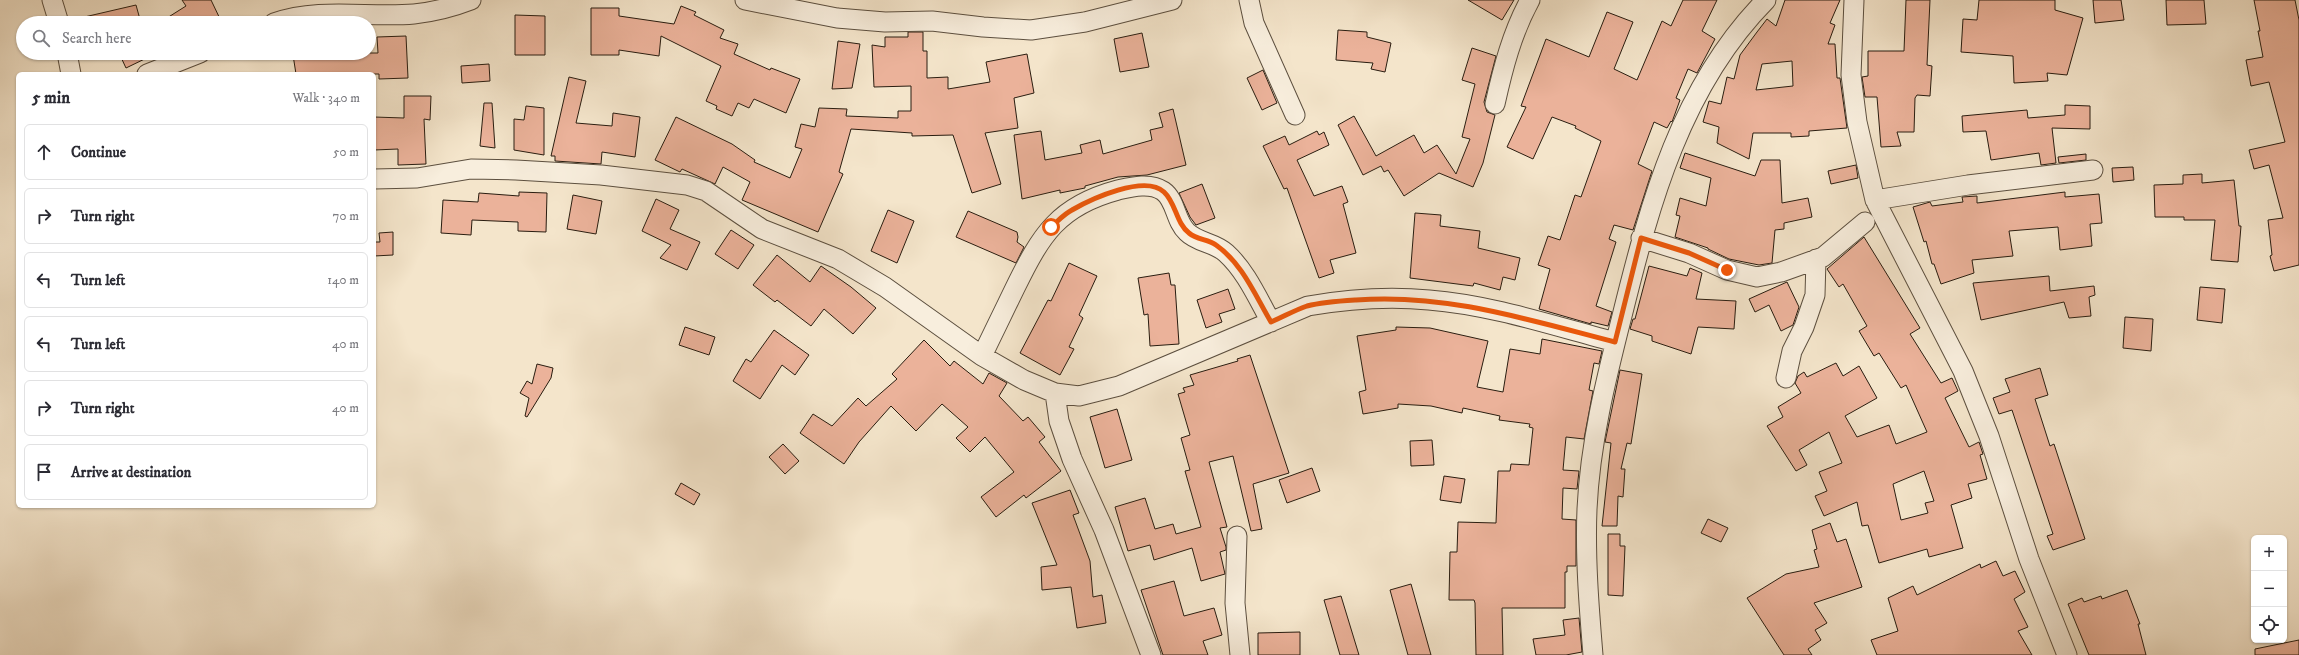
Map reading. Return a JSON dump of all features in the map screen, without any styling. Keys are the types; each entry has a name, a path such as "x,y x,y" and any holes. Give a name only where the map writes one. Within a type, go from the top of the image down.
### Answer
{"street":[{"path":"52,0 57,16"},
{"path":"308,16 414,14 450,8 471,0"},
{"path":"745,0 838,18 885,22 932,21 983,27 1031,30 1085,22 1172,0"},
{"path":"1249,0 1254,22 1295,115"},
{"path":"1495,104 1505,61 1520,19 1530,0"},
{"path":"1593,655 1589,607 1587,508 1596,422 1641,238 1663,168 1693,100 1725,50 1766,0"},
{"path":"1854,0 1851,75 1857,122 1874,200 1963,371 1989,436 2029,558 2067,655"},
{"path":"152,72 182,60"},
{"path":"376,180 417,178 471,170 516,170 601,175 687,185 706,191 762,229 838,259 885,287 982,356 1024,380 1055,393 1079,396 1118,386 1308,306 1378,298 1429,300 1475,306 1615,342"},
{"path":"1874,200 1968,185 2093,170"},
{"path":"982,356 1035,247 1051,227 1071,210 1100,195 1129,188 1151,186 1163,191 1172,202 1181,225 1197,239 1214,244 1237,265 1271,322"},
{"path":"1641,238 1689,253 1727,270 1757,277 1781,272 1823,257 1865,222"},
{"path":"1786,378 1792,351 1804,327 1815,295 1816,259"},
{"path":"1055,393 1059,421 1072,459 1104,530 1151,655"},
{"path":"1237,536 1235,603 1240,655"}],"building":[{"path":"182,0 211,0 219,16 170,16 186,6"},
{"path":"1468,0 1514,0 1502,20"},
{"path":"1683,0 1717,0 1702,31 1715,39 1697,73 1688,69 1676,98 1680,100 1672,122 1671,121 1667,128 1654,122 1638,164 1652,171 1633,230 1614,225 1609,239 1616,242 1596,306 1612,312 1608,326 1591,322 1591,324 1539,309 1550,269 1538,265 1548,236 1560,240 1575,195 1581,197 1601,141 1575,128 1576,126 1552,117 1533,159 1507,147 1526,107 1521,106 1546,39 1589,57 1607,12 1633,22 1614,69 1637,80 1662,21 1671,26"},
{"path":"1785,0 1840,0 1830,23 1835,25 1828,44 1835,44 1837,78 1840,78 1847,128 1809,131 1809,136 1791,137 1791,133 1753,133 1749,159 1717,143 1719,127 1703,122 1709,101 1721,104 1727,77 1734,79 1740,55 1757,32 1767,19 1776,26","holes":["1792,61 1793,86 1756,90 1762,64"]},
{"path":"1906,0 1930,0 1927,65 1932,66 1930,96 1917,95 1915,98 1914,132 1897,132 1901,146 1881,147 1877,97 1865,97 1862,77 1868,76 1868,51 1904,51"},
{"path":"1979,0 2055,0 2055,10 2083,18 2067,75 2047,73 2048,81 2014,83 2013,56 1961,52 1963,19 1977,20"},
{"path":"2093,0 2121,0 2124,20 2095,23"},
{"path":"2166,0 2204,0 2206,24 2167,25"},
{"path":"2254,0 2295,0 2299,20 2299,265 2274,271 2270,256 2272,255 2268,220 2283,218 2269,165 2254,169 2249,150 2285,142 2269,82 2251,86 2246,60 2263,57"},
{"path":"136,5 139,16 89,16"},
{"path":"681,6 696,12 694,15 724,30 720,38 738,44 734,54 770,70 771,68 800,79 786,113 754,99 749,108 738,103 732,116 716,109 717,106 706,101 721,66 661,36 659,56 619,50 619,55 591,55 591,8 619,8 619,16 674,24"},
{"path":"515,15 545,16 545,55 515,55"},
{"path":"1338,30 1367,32 1367,37 1391,43 1385,72 1371,69 1373,63 1336,60"},
{"path":"908,32 923,32 923,51 927,51 927,78 948,77 948,89 990,82 986,62 1027,54 1034,93 1014,98 1018,128 985,133 1001,184 972,193 953,135 912,136 912,133 851,129 839,172 843,174 818,232 742,200 750,182 723,167 715,184 682,169 680,172 655,160 676,117 732,144 755,160 754,162 790,178 802,149 795,147 801,124 815,127 819,108 847,109 846,116 898,118 898,111 911,111 911,86 874,87 872,45 885,47 885,37 908,37"},
{"path":"1142,33 1149,67 1120,72 1114,39"},
{"path":"406,36 408,78 379,79 379,74 376,74 376,72 296,72 294,60 376,60 376,53 378,53 377,37"},
{"path":"838,41 860,44 852,88 832,89"},
{"path":"1472,48 1496,56 1484,102 1487,112 1495,115 1483,163 1473,187 1439,173 1404,196 1388,170 1384,172 1381,166 1363,175 1338,125 1354,116 1376,156 1414,135 1424,153 1437,145 1456,174 1470,139 1462,137 1475,84 1462,80"},
{"path":"122,60 143,60 126,68"},
{"path":"489,64 490,81 462,83 461,66"},
{"path":"1263,70 1277,103 1262,110 1247,78"},
{"path":"569,77 586,81 576,123 612,126 613,113 640,117 635,157 602,152 601,164 555,161 555,156 551,156"},
{"path":"404,96 431,96 430,120 424,119 426,164 398,165 398,149 376,150 376,117 404,118"},
{"path":"484,103 492,103 495,148 480,146"},
{"path":"2065,105 2090,106 2090,129 2052,128 2056,163 2041,165 2039,153 1991,160 1986,131 1963,132 1962,116 2027,110 2028,118 2065,115"},
{"path":"526,106 544,108 544,155 514,150 514,119 524,120"},
{"path":"1173,109 1186,165 1147,175 1118,177 1085,186 1085,188 1060,193 1060,190 1022,199 1014,135 1041,131 1045,160 1082,153 1080,145 1100,140 1103,154 1152,140 1150,130 1163,127 1159,113"},
{"path":"1317,131 1319,135 1324,132 1329,145 1297,160 1314,196 1342,186 1348,202 1343,204 1356,253 1330,260 1334,273 1319,278 1287,188 1284,189 1263,146 1285,136 1289,145"},
{"path":"1685,153 1755,176 1761,160 1780,160 1782,203 1808,198 1812,217 1784,223 1784,229 1775,230 1772,263 1759,265 1729,259 1708,248 1675,237 1680,216 1676,215 1680,198 1706,206 1711,178 1680,168"},
{"path":"2086,154 2086,160 2059,163 2058,157"},
{"path":"1856,165 1858,178 1831,184 1828,171"},
{"path":"2133,167 2134,180 2113,182 2112,168"},
{"path":"2202,174 2202,183 2234,180 2239,226 2241,226 2238,262 2211,260 2215,220 2184,220 2184,217 2155,217 2154,185 2183,184 2183,175"},
{"path":"1202,184 1215,218 1196,225 1190,217 1179,193"},
{"path":"519,192 547,193 546,232 518,231 518,222 472,220 471,235 441,233 443,200 478,202 479,193 519,196"},
{"path":"2065,192 2065,197 2099,194 2102,223 2090,224 2092,246 2060,250 2058,227 2009,231 2013,256 1972,260 1974,273 1941,284 1934,264 1932,264 1926,241 1924,242 1913,207 1930,202 1932,206 1963,202 1962,197 1977,196 1977,203"},
{"path":"573,195 602,201 596,234 567,229"},
{"path":"656,199 679,210 670,229 700,242 687,270 660,258 671,245 642,231"},
{"path":"888,210 914,221 897,263 871,251"},
{"path":"968,211 1017,232 1017,242 1024,247 1016,263 956,237"},
{"path":"1415,213 1441,215 1440,226 1480,231 1478,248 1520,258 1515,280 1503,277 1500,290 1474,283 1473,286 1410,278"},
{"path":"731,230 754,245 738,269 715,254"},
{"path":"393,232 393,255 376,256 376,242 380,242 379,233"},
{"path":"1864,237 1920,328 1910,334 1941,383 1952,378 1958,391 1945,398 1969,447 1979,442 1983,454 1980,455 1987,479 1968,484 1972,498 1951,505 1963,548 1929,557 1927,549 1879,563 1868,525 1862,526 1857,502 1824,516 1815,496 1827,491 1819,472 1842,463 1829,432 1799,450 1807,465 1796,471 1767,426 1783,417 1778,407 1801,393 1795,383 1798,376 1804,372 1807,377 1836,363 1843,376 1859,366 1877,398 1845,416 1857,437 1889,425 1896,444 1927,432 1906,385 1901,388 1879,353 1874,356 1859,331 1867,326 1843,284 1839,287 1827,269","holes":["1924,471 1934,501 1925,503 1928,513 1901,520 1893,484"]},
{"path":"777,255 810,282 821,266 851,287 876,308 853,334 824,309 811,326 777,300 775,302 753,285"},
{"path":"1069,263 1097,276 1079,315 1083,318 1069,347 1074,349 1060,375 1020,353 1048,300 1051,301"},
{"path":"1649,266 1687,276 1690,268 1702,273 1696,299 1736,301 1734,329 1698,327 1691,354 1652,341 1652,336 1630,329 1633,319 1635,319"},
{"path":"1169,273 1171,285 1175,285 1179,344 1150,346 1148,314 1144,315 1138,278"},
{"path":"2049,276 2050,291 2094,286 2095,295 2089,297 2091,316 2069,318 2064,302 1981,320 1973,283"},
{"path":"1787,282 1799,307 1793,325 1781,331 1769,305 1755,312 1749,299"},
{"path":"2200,287 2225,289 2222,323 2197,320"},
{"path":"1228,289 1235,309 1219,314 1222,322 1206,328 1197,300"},
{"path":"2125,317 2153,319 2151,351 2123,348"},
{"path":"685,327 715,337 709,355 679,345"},
{"path":"1396,327 1430,328 1488,341 1477,387 1503,392 1510,349 1540,354 1542,339 1602,351 1599,364 1594,363 1589,390 1593,391 1584,439 1566,437 1563,470 1579,471 1577,489 1563,488 1562,519 1576,520 1576,566 1567,566 1567,572 1565,572 1565,608 1502,608 1503,655 1476,655 1474,600 1449,600 1450,552 1457,552 1458,522 1496,523 1498,471 1510,471 1511,464 1529,465 1533,428 1529,427 1530,424 1499,420 1500,416 1463,408 1462,413 1431,406 1398,404 1398,408 1363,414 1359,392 1366,390 1357,336 1396,330"},
{"path":"774,330 809,355 795,375 782,365 760,399 733,381 746,359 751,362"},
{"path":"924,340 950,366 954,361 983,384 989,373 1007,383 999,396 1023,421 1028,417 1045,437 1039,442 1061,471 1026,498 1024,495 996,517 981,497 1014,472 985,437 970,452 956,438 968,427 942,404 916,431 891,406 859,442 844,464 800,433 813,414 832,426 858,398 866,406 897,379 892,374"},
{"path":"1250,355 1289,473 1253,484 1262,529 1251,531 1233,456 1209,462 1227,527 1220,528 1226,547 1226,550 1220,552 1225,574 1201,581 1192,548 1154,560 1150,545 1128,551 1115,507 1145,498 1155,529 1173,524 1176,534 1201,527 1185,471 1190,470 1181,438 1190,435 1178,394 1185,392 1183,388 1194,385 1190,375 1238,361 1237,359"},
{"path":"537,364 553,368 551,378 527,417 525,416 529,398 520,393 527,381 532,384"},
{"path":"2040,368 2048,395 2035,399 2050,446 2054,444 2085,539 2053,550 2047,536 2053,534 2012,410 1999,414 1993,398 2010,392 2005,379"},
{"path":"1620,370 1642,374 1631,444 1627,443 1621,469 1625,469 1623,497 1618,496 1617,526 1602,526 1611,443 1605,442"},
{"path":"1117,409 1132,460 1105,468 1090,417"},
{"path":"1432,440 1434,465 1411,466 1410,441"},
{"path":"783,444 799,461 785,474 769,457"},
{"path":"1312,468 1320,491 1287,503 1279,480"},
{"path":"1444,476 1465,479 1461,503 1440,500"},
{"path":"681,483 700,494 694,505 675,494"},
{"path":"1070,490 1079,513 1073,515 1090,561 1093,597 1102,595 1106,623 1077,628 1071,587 1042,590 1041,567 1057,565 1032,503"},
{"path":"1708,519 1728,528 1721,542 1701,533"},
{"path":"1830,523 1837,542 1846,539 1862,587 1814,603 1827,623 1815,630 1821,640 1808,649 1812,655 1784,655 1747,598 1786,574 1819,567 1814,550 1817,549 1812,530"},
{"path":"1608,534 1620,534 1620,546 1625,546 1623,596 1608,595"},
{"path":"1996,561 2003,576 2015,571 2025,592 2014,599 2028,627 2018,631 2032,655 1877,655 1871,640 1898,631 1888,598 1913,586 1917,595 1980,564 1981,568"},
{"path":"1174,581 1184,616 1214,608 1222,635 1203,641 1208,655 1163,655 1141,590"},
{"path":"1411,584 1431,655 1408,655 1390,590"},
{"path":"2127,590 2140,624 2138,624 2146,655 2089,655 2068,604 2082,598 2084,602 2101,596 2102,599"},
{"path":"1341,596 1359,655 1340,655 1324,600"},
{"path":"1579,618 1582,652 1566,655 1536,655 1533,639 1565,635 1563,620"},
{"path":"1300,632 1300,655 1258,655 1258,633"},
{"path":"2299,640 2299,655 2255,655 2255,649"}],"route":[{"path":"1051,227 1071,210 1100,195 1129,188 1151,186 1163,191 1172,202 1181,225 1197,239 1214,244 1227,254 1237,265 1271,322 1308,306 1335,302 1378,298 1429,300 1475,306 1615,342 1641,238 1689,253 1727,270"}]}
